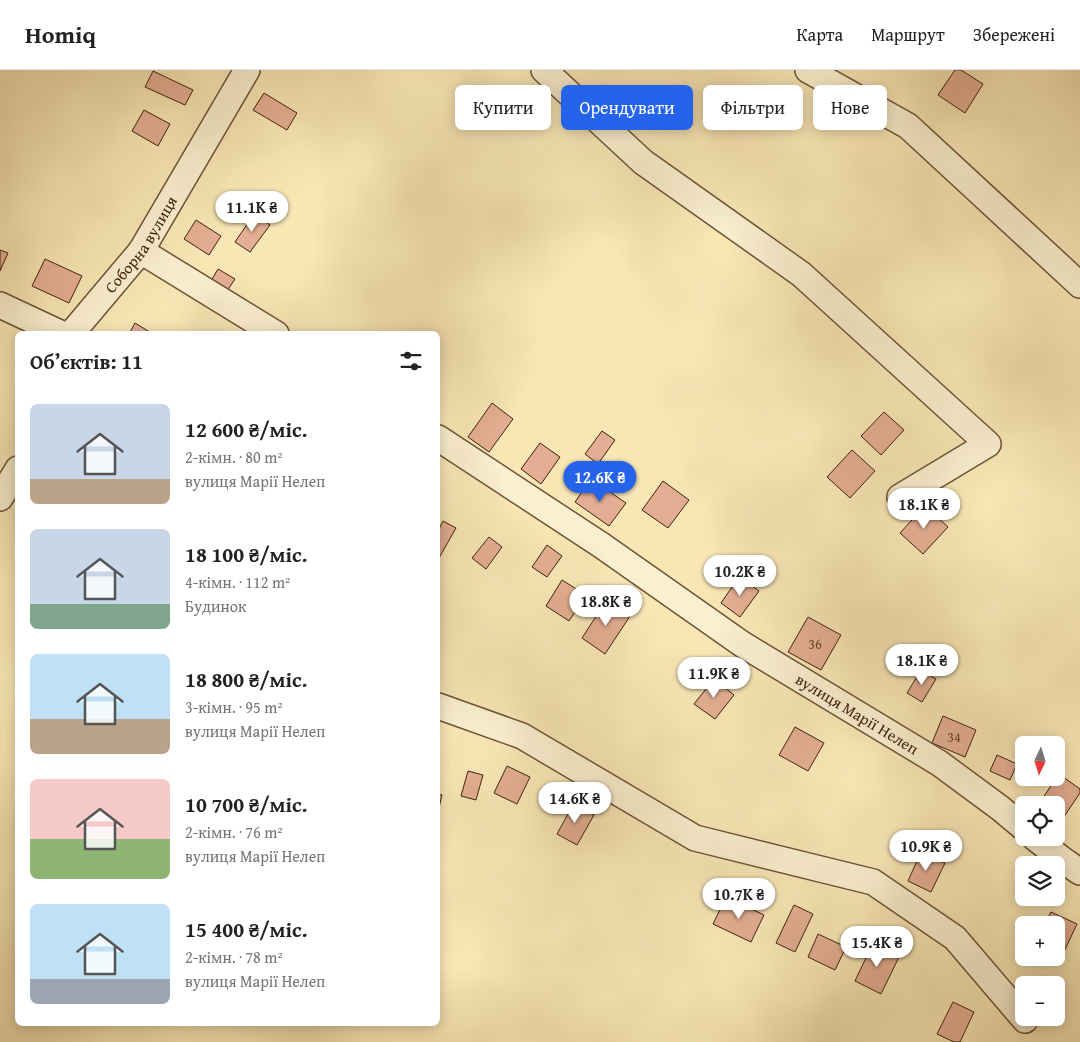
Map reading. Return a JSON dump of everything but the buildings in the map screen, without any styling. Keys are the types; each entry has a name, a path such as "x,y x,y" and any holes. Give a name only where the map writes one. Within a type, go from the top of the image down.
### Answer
{"street":[{"name":"Соборна вулиця","path":"74,331 141,251 247,70"},
{"path":"544,70 643,162 801,274 988,444 900,497"},
{"path":"808,70 908,126 1080,285"},
{"path":"141,251 271,331"},
{"path":"0,305 56,331"},
{"name":"вулиця Марії Нелеп","path":"440,439 601,545 742,644 938,763 1015,820"},
{"path":"0,498 15,474"},
{"path":"440,707 522,736 695,838 873,882 955,938 1015,1008"},
{"path":"1045,846 1080,872"}]}
